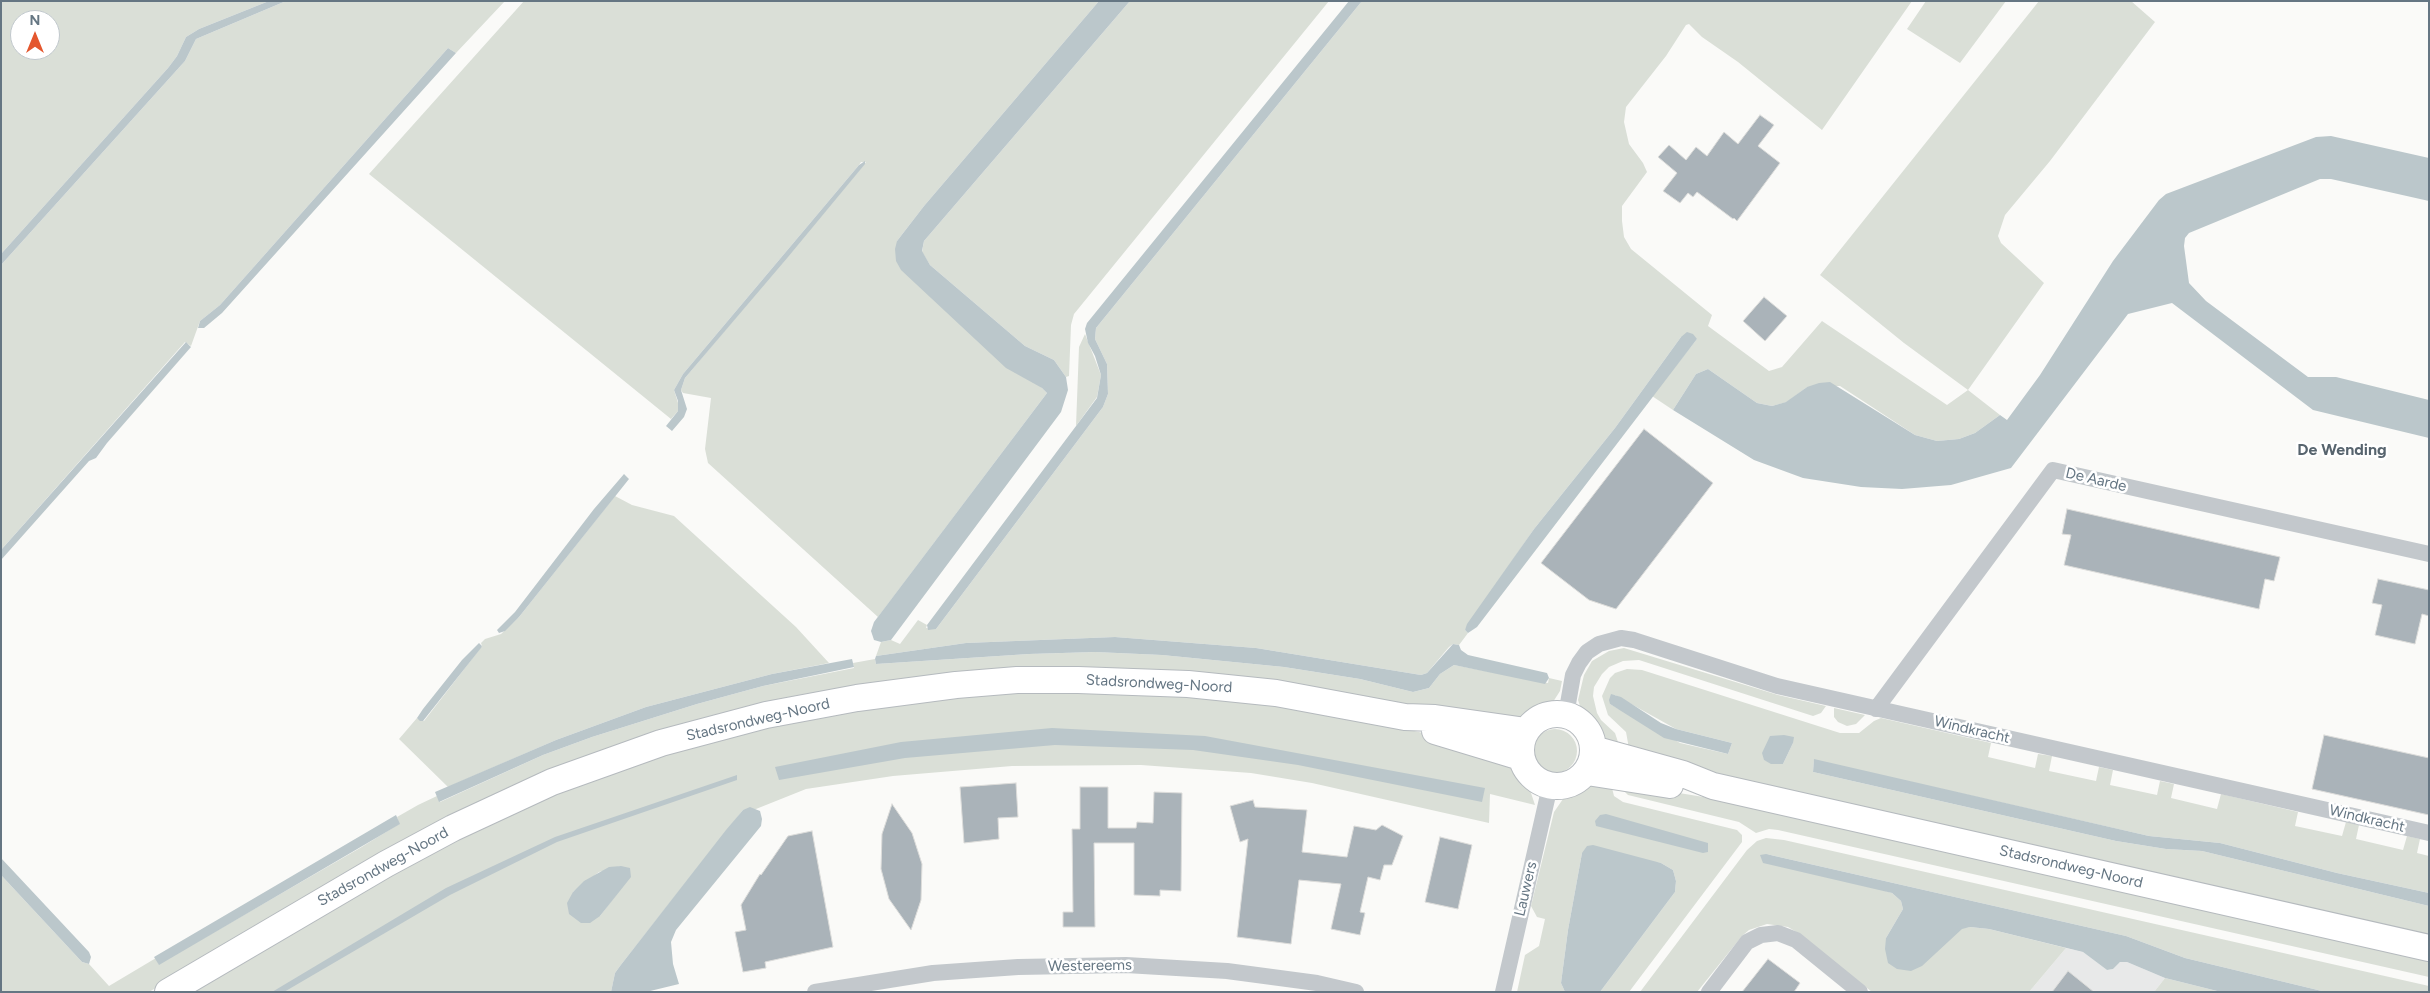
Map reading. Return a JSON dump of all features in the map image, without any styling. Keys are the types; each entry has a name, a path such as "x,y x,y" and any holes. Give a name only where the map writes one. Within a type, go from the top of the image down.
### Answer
{"main road":[{"name":"Stadsrondweg-Noord","path":"168,992 386,864 453,828 552,782 662,743 766,715 857,698 956,685 1017,680 1078,680 1188,684 1276,693 1405,718 1435,718 1526,731"},
{"path":"1551,714 1566,715 1580,722 1590,734 1590,760 1577,780 1564,786 1550,786 1536,781 1526,770 1521,757 1521,744 1526,731 1536,720 1551,714"},
{"name":"Stadsrondweg-Noord","path":"1405,718 1433,730 1521,757"},
{"name":"Stadsrondweg-Noord","path":"1590,760 1682,787 1714,786 2429,948"}],"street":[{"name":"De Aarde","path":"1876,708 2053,470 2429,554"},
{"name":"Windkracht","path":"1566,715 1574,676 1579,662 1587,652 1598,644 1621,638 1634,640 1777,686 2429,833"},
{"name":"Lauwers","path":"1503,992 1550,786"},
{"path":"1709,992 1747,942 1761,935 1778,933 1796,940 1860,992"},
{"name":"Westereems","path":"823,991 933,973 1018,967 1126,965 1226,971 1317,984 1356,992"}],"shaded area":[{"path":"1,1 269,1 199,29 186,37 177,56 1,254"},
{"path":"269,1 286,1 196,39 185,61 1,265 1,254 168,68 177,56 186,37 199,29"},
{"path":"286,1 505,1 456,53 448,48 220,305 200,321 191,346 185,342 1,550 1,265 185,61 196,39"},
{"path":"524,1 1099,1 924,206 897,241 1047,393 878,617 708,463 705,449 711,398 683,393 681,390 685,378 866,162 861,162 683,374 674,390 679,406 678,411 671,419 369,174"},
{"path":"1099,1 1130,1 924,241 922,251 930,265 1025,346 1054,360 1066,377 1068,390 1061,412 891,640 881,642 874,640 871,631 874,622 1047,393 1042,388 1006,368 901,270 896,261 895,249 897,241 924,206"},
{"path":"1130,1 1329,1 1074,314 1071,325 1069,376 1066,377 1054,360 1025,346 930,265 922,252 924,241"},
{"path":"1349,1 1362,1 1096,328 1095,339 1107,364 1108,394 1103,407 936,629 928,630 927,625 1097,398 1101,375 1095,356 1088,343 1085,329 1087,323"},
{"path":"1362,1 1912,1 1822,130 1738,62 1702,37 1689,24 1686,25 1666,56 1626,107 1624,122 1629,144 1643,163 1647,172 1622,206 1624,237 1631,249 1712,315 1708,326 1769,371 1782,367 1822,321 1947,405 1968,390 2000,415 1975,433 1959,439 1937,441 1915,435 1840,386 1807,387 1787,402 1772,406 1757,403 1708,369 1696,374 1673,410 1652,396 1697,339 1681,337 1615,428 1534,529 1465,630 1468,633 1459,645 1453,644 1449,647 1427,673 1421,675 1256,648 1115,637 966,643 876,656 881,642 891,640 900,644 918,620 927,625 926,628 936,629 1103,407 1108,394 1107,364 1095,339 1096,328"},
{"path":"1926,1 2006,1 1960,63 1907,29"},
{"path":"2039,1 2131,1 2155,22 2050,161 2005,215 1998,236 2001,243 2044,283 1968,390 1904,343 1820,275"},
{"path":"448,48 456,53 222,313 204,328 198,328 200,321 220,305"},
{"path":"2331,136 2429,158 2429,201 2331,179 2320,179 2189,233 2185,238 2184,246 2189,283 2206,301 2308,377 2336,377 2429,400 2429,438 2313,410 2172,303 2128,314 2011,468 1951,485 1902,489 1861,487 1803,478 1754,460 1673,410 1696,374 1708,369 1757,403 1772,406 1786,402 1807,387 1830,382 1915,435 1937,441 1959,439 1975,433 2000,415 2007,420 2040,375 2113,261 2159,200 2166,194 2316,137"},
{"path":"865,161 865,164 788,257 685,378 681,390 687,409 684,417 672,431 666,426 678,411 678,401 674,390 683,374 859,165"},
{"path":"1687,332 1693,334 1697,339 1477,627 1468,633 1465,630 1467,624 1534,529 1615,428 1681,337"},
{"path":"1085,334 1101,375 1097,397 1076,426 1079,347"},
{"path":"186,342 191,347 96,458 89,461 1,560 1,550"},
{"path":"624,474 629,479 519,617 505,631 499,633 497,630 515,612 594,509"},
{"path":"615,496 632,505 674,516 796,627 829,663 772,674 646,707 556,740 448,787 399,739 417,718 424,721 482,646 481,643 485,639 501,634 519,617"},
{"path":"1115,637 1256,648 1421,675 1427,673 1453,644 1459,645 1461,650 1468,655 1547,673 1549,678 1545,684 1454,665 1440,674 1429,688 1413,692 1360,679 1284,667 1162,655 1095,652 1029,654 876,664 875,659 876,656 966,643"},
{"path":"479,643 482,646 481,648 423,721 420,721 417,718 423,709 462,660"},
{"path":"1624,648 1778,695 1826,706 1821,713 1813,716 1639,660 1623,661 1609,667 1602,674 1594,687 1593,696 1597,713 1601,720 1615,733 1619,745 1603,740 1583,715 1578,700 1584,675 1592,661 1609,651"},
{"path":"1095,652 1162,655 1284,667 1360,679 1413,692 1429,688 1440,674 1454,665 1548,683 1549,678 1562,681 1560,691 1553,702 1514,722 1277,683 826,693 361,867 149,992 1,992 1,875 82,962 89,964 109,986 156,958 159,964 360,848 399,824 397,817 418,805 437,796 440,802 543,755 592,737 697,704 763,686 854,668 853,663 875,659 876,664 1029,654"},
{"path":"852,659 854,667 763,686 697,704 592,737 543,755 439,802 435,792 556,740 646,707 772,674"},
{"path":"1627,669 1642,670 1840,733 1859,733 1881,718 1991,743 1988,757 2035,768 2038,754 2052,756 2049,771 2096,781 2099,767 2113,770 2110,785 2157,795 2160,781 2174,784 2171,798 2217,809 2221,794 2298,812 2295,826 2342,836 2346,822 2359,825 2356,839 2403,850 2407,836 2420,839 2417,853 2429,856 2429,893 2337,873 2220,843 2149,836 1814,760 1813,772 2116,841 2166,849 2202,851 2429,906 2429,937 1757,787 1626,752 1628,743 1626,732 1608,715 1602,696 1610,678 1615,673","holes":["1615,695 1676,729 1732,743 1728,754 1680,743 1610,704","1793,743 1783,764 1764,760"]},
{"path":"1051,689 1227,698 1371,721 1436,736 1510,763 1530,790 1535,805 1490,794 1489,823 1312,783 1251,773 1141,765 1012,766 893,776 806,789 756,809 743,810 620,966 615,973 611,992 188,992 427,854 517,809 673,751 776,724 928,698","holes":["621,866 615,896 600,916 573,892 599,872"]},
{"path":"1611,694 1621,697 1661,723 1676,729 1732,743 1728,754 1664,738 1610,704"},
{"path":"1834,708 1865,715 1856,724 1847,726 1838,722 1834,717"},
{"path":"1052,728 1205,736 1485,788 1482,802 1298,765 1193,750 1055,745 905,758 779,780 775,767 901,742"},
{"path":"1555,729 1567,733 1573,739 1577,751 1573,763 1567,769 1555,773 1543,769 1537,763 1533,751 1537,739 1543,733"},
{"path":"1784,735 1794,737 1783,764 1771,764 1764,760 1762,753 1770,736"},
{"path":"1814,759 2149,836 2220,843 2337,873 2429,893 2429,906 2202,851 2166,849 2116,841 1813,772"},
{"path":"737,775 737,780 557,842 450,895 284,992 272,992 446,888 555,837"},
{"path":"1592,784 1612,788 1614,796 1623,802 1737,830 1742,835 1742,842 1629,992 1600,992 1675,892 1676,881 1673,870 1661,863 1582,853 1568,930 1561,983 1565,992 1517,992 1525,955 1539,946 1545,919 1537,917 1531,906 1554,812 1563,799"},
{"path":"1621,788 1679,793 1728,801 2429,959 2429,977 1778,830 1769,829 1756,833 1739,822 1628,795"},
{"path":"750,807 760,811 761,826 676,930 671,942 673,964 679,984 646,992 611,992 615,973 620,966 726,830 743,810"},
{"path":"1606,814 1708,843 1708,852 1703,853 1596,826 1595,821 1600,815"},
{"path":"396,815 400,824 159,965 154,957"},
{"path":"1766,838 1784,840 2429,986 2429,992 2326,992 2185,958 2126,936 1766,854 1892,893 1901,901 1903,909 1886,938 1970,927 1989,929 2066,948 2029,992 1872,992 1798,933 1788,927 1767,924 1749,930 1742,936 1697,992 1640,992 1747,850 1757,841"},
{"path":"1593,845 1661,863 1673,870 1676,881 1675,892 1600,992 1565,992 1561,983 1568,930 1582,853 1587,846"},
{"path":"1766,854 2126,936 2185,958 2326,992 2221,992 2165,978 2127,962 2120,962 2113,969 2107,970 2083,952 1989,929 1970,927 1962,929 1922,966 1911,971 1897,969 1888,963 1885,949 1886,938 1903,909 1901,901 1892,893 1763,863 1760,855"},
{"path":"1,858 89,952 91,957 89,964 82,962 1,875"},
{"path":"621,866 630,868 631,877 600,916 590,923 581,923 569,914 567,903 573,892 584,881 609,867"},
{"path":"2066,948 2083,952 2107,970 2113,969 2120,962 2127,962 2165,978 2154,992 2029,992"},
{"path":"2165,978 2221,992 2154,992"}],"building":[{"path":"1760,115 1774,125 1758,146 1780,163 1737,221 1697,192 1693,197 1688,193 1680,203 1663,191 1677,173 1658,157 1669,145 1686,160 1696,147 1707,156 1724,132 1738,144"},
{"path":"1764,297 1787,316 1765,341 1743,321"},
{"path":"1644,429 1713,483 1616,609 1589,600 1541,563"},
{"path":"2067,509 2280,557 2274,581 2265,579 2259,609 2064,565 2071,535 2062,534"},
{"path":"2378,579 2429,590 2429,616 2422,614 2415,644 2375,635 2382,605 2372,603"},
{"path":"2324,735 2429,758 2429,815 2312,789"},
{"path":"1016,783 1018,817 998,818 999,839 964,843 960,787"},
{"path":"1080,787 1108,787 1108,828 1136,828 1137,822 1153,823 1154,792 1182,793 1181,891 1160,890 1160,896 1134,895 1134,843 1094,843 1095,927 1063,927 1063,912 1073,912 1072,829 1080,829"},
{"path":"1253,800 1255,807 1307,810 1302,852 1347,857 1354,826 1376,830 1382,825 1403,836 1392,865 1384,865 1380,880 1368,877 1360,912 1365,913 1360,935 1331,929 1341,884 1299,880 1291,944 1237,937 1248,839 1240,842 1230,806"},
{"path":"892,804 912,833 922,864 921,900 911,930 889,899 881,869 882,834"},
{"path":"812,831 833,947 765,962 766,968 743,972 735,932 746,930 741,905 760,874 788,836"},
{"path":"1440,837 1472,845 1458,909 1425,902"},
{"path":"1768,959 1800,983 1794,992 1742,992"},
{"path":"2068,971 2094,992 2052,992"}],"district":[{"name":"De Wending","path":"2342,450"}]}
